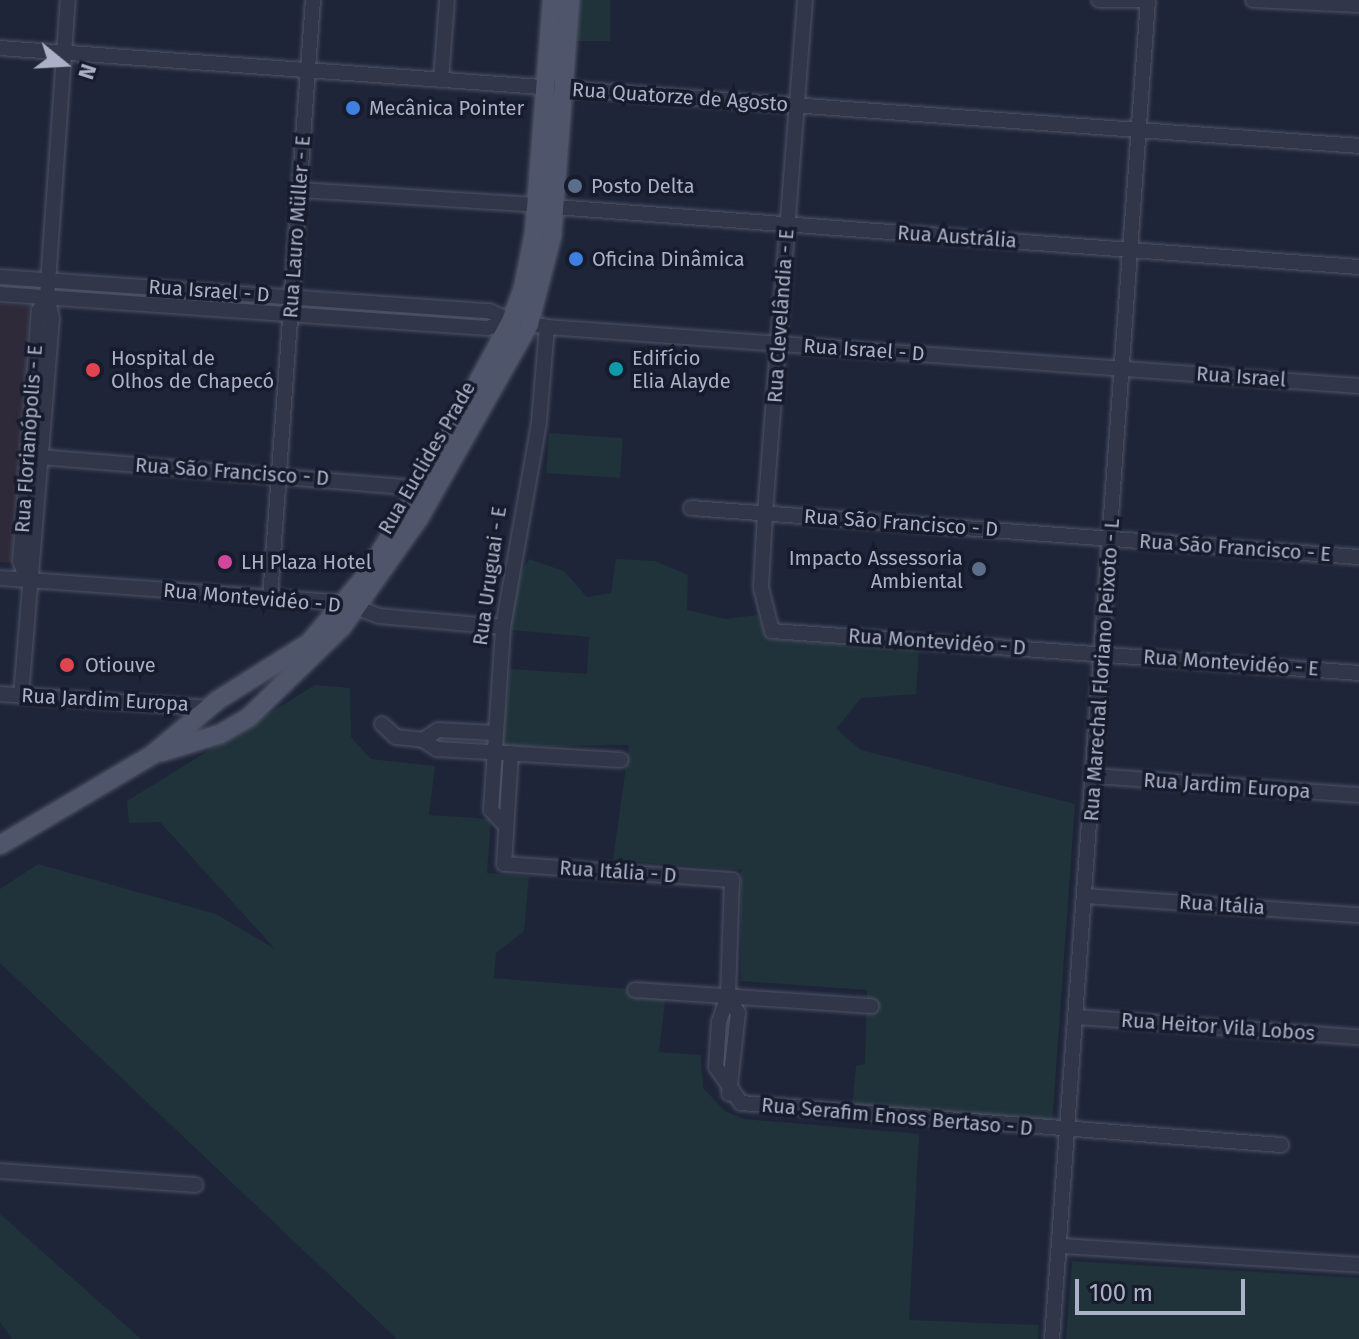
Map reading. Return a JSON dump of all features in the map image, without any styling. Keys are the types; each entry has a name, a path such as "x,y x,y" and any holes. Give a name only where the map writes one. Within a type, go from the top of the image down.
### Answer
{"main road":[{"name":"Rua Uruguai - E","path":"529,324 527,271 546,206 554,88 552,0"},
{"name":"Rua Uruguai - E","path":"554,88 570,0"},
{"name":"Rua Euclides Prade","path":"152,755 214,736 254,710 350,606 428,489 529,324"},
{"name":"Rua Euclides Prade","path":"0,845 152,755 207,711 309,643 350,606"},
{"path":"241,687 257,695 254,710"},
{"path":"207,711 202,728 214,736"}],"street":[{"name":"Rua Florianópolis - E","path":"21,696 27,580 35,555 35,456 52,312 47,297 68,0"},
{"name":"Rua Lauro Müller - E","path":"270,598 313,0"},
{"path":"441,80 447,0"},
{"name":"Rua Clevelândia - E","path":"772,631 761,588 805,0"},
{"path":"1099,0 1146,0"},
{"name":"Rua Marechal Floriano Peixoto - L","path":"1052,1339 1111,539 1146,0"},
{"path":"1253,0 1359,5"},
{"name":"Rua Quatorze de Agosto","path":"0,48 1359,146"},
{"name":"Rua Austrália","path":"299,190 1359,267"},
{"name":"Rua Israel - D","path":"0,277 489,311 529,324"},
{"name":"Rua Israel - D","path":"0,294 487,328 529,324 1122,368"},
{"name":"Rua Uruguai - E","path":"506,826 491,810 503,627 539,422 529,324"},
{"name":"Rua Israel","path":"1122,368 1359,386"},
{"name":"Rua São Francisco - D","path":"35,456 428,489"},
{"name":"Rua São Francisco - D","path":"691,508 1111,539"},
{"name":"Rua São Francisco - E","path":"1111,539 1359,557"},
{"name":"Rua Montevidéo - D","path":"0,578 270,598 503,627"},
{"name":"Rua Montevidéo - D","path":"772,631 1102,654"},
{"name":"Rua Montevidéo - E","path":"1102,654 1359,673"},
{"name":"Rua Jardim Europa","path":"0,694 207,711"},
{"path":"382,724 396,737 423,740 437,749 621,760"},
{"path":"423,740 438,730 496,733"},
{"path":"437,749 438,730"},
{"name":"Rua Uruguai - E","path":"504,864 511,753"},
{"name":"Rua Jardim Europa","path":"1094,776 1359,795"},
{"name":"Rua Itália - D","path":"504,864 732,880 728,996"},
{"name":"Rua Itália","path":"1085,896 1359,915"},
{"path":"635,990 871,1006"},
{"name":"Rua Serafim Enoss Bertaso - D","path":"728,996 719,1022 716,1067 729,1093 741,1103 1068,1132 1281,1145"},
{"name":"Rua Heitor Vila Lobos","path":"1077,1017 1359,1037"},
{"path":"0,1171 196,1185"},
{"path":"1061,1246 1359,1265"}],"shaded area":[{"path":"577,0 610,0 610,41 577,41"},
{"path":"0,304 30,306 11,563 0,562"},
{"path":"549,433 623,438 620,478 546,473"},
{"path":"529,559 564,571 587,597 611,593 616,559 655,561 688,575 687,610 725,619 758,615 769,639 919,648 916,694 861,698 836,729 861,750 1075,804 1052,1125 852,1107 856,1066 865,1064 867,990 741,981 741,870 613,860 629,745 502,747 510,669 587,674 589,637 511,630 514,587"},
{"path":"315,685 350,688 351,737 371,759 435,766 429,815 491,819 487,873 529,876 524,931 496,953 494,978 666,992 659,1052 701,1055 703,1088 725,1111 744,1119 919,1134 909,1320 1039,1325 1038,1339 397,1339 0,963 0,889 38,864 216,914 275,949 160,822 129,823 127,801"},
{"path":"0,1214 141,1339 12,1339 0,1322"},
{"path":"1072,1261 1359,1278 1359,1339 1066,1339"}],"place":[{"name":"Mecânica Pointer","path":"353,108"},
{"name":"Posto Delta","path":"575,186"},
{"name":"Oficina Dinâmica","path":"576,259"},
{"name":"Edifício Elia Alayde","path":"616,369"},
{"name":"Hospital de Olhos de Chapecó","path":"93,370"},
{"name":"LH Plaza Hotel","path":"225,562"},
{"name":"Impacto Assessoria Ambiental","path":"979,569"},
{"name":"Otiouve","path":"67,665"}]}
